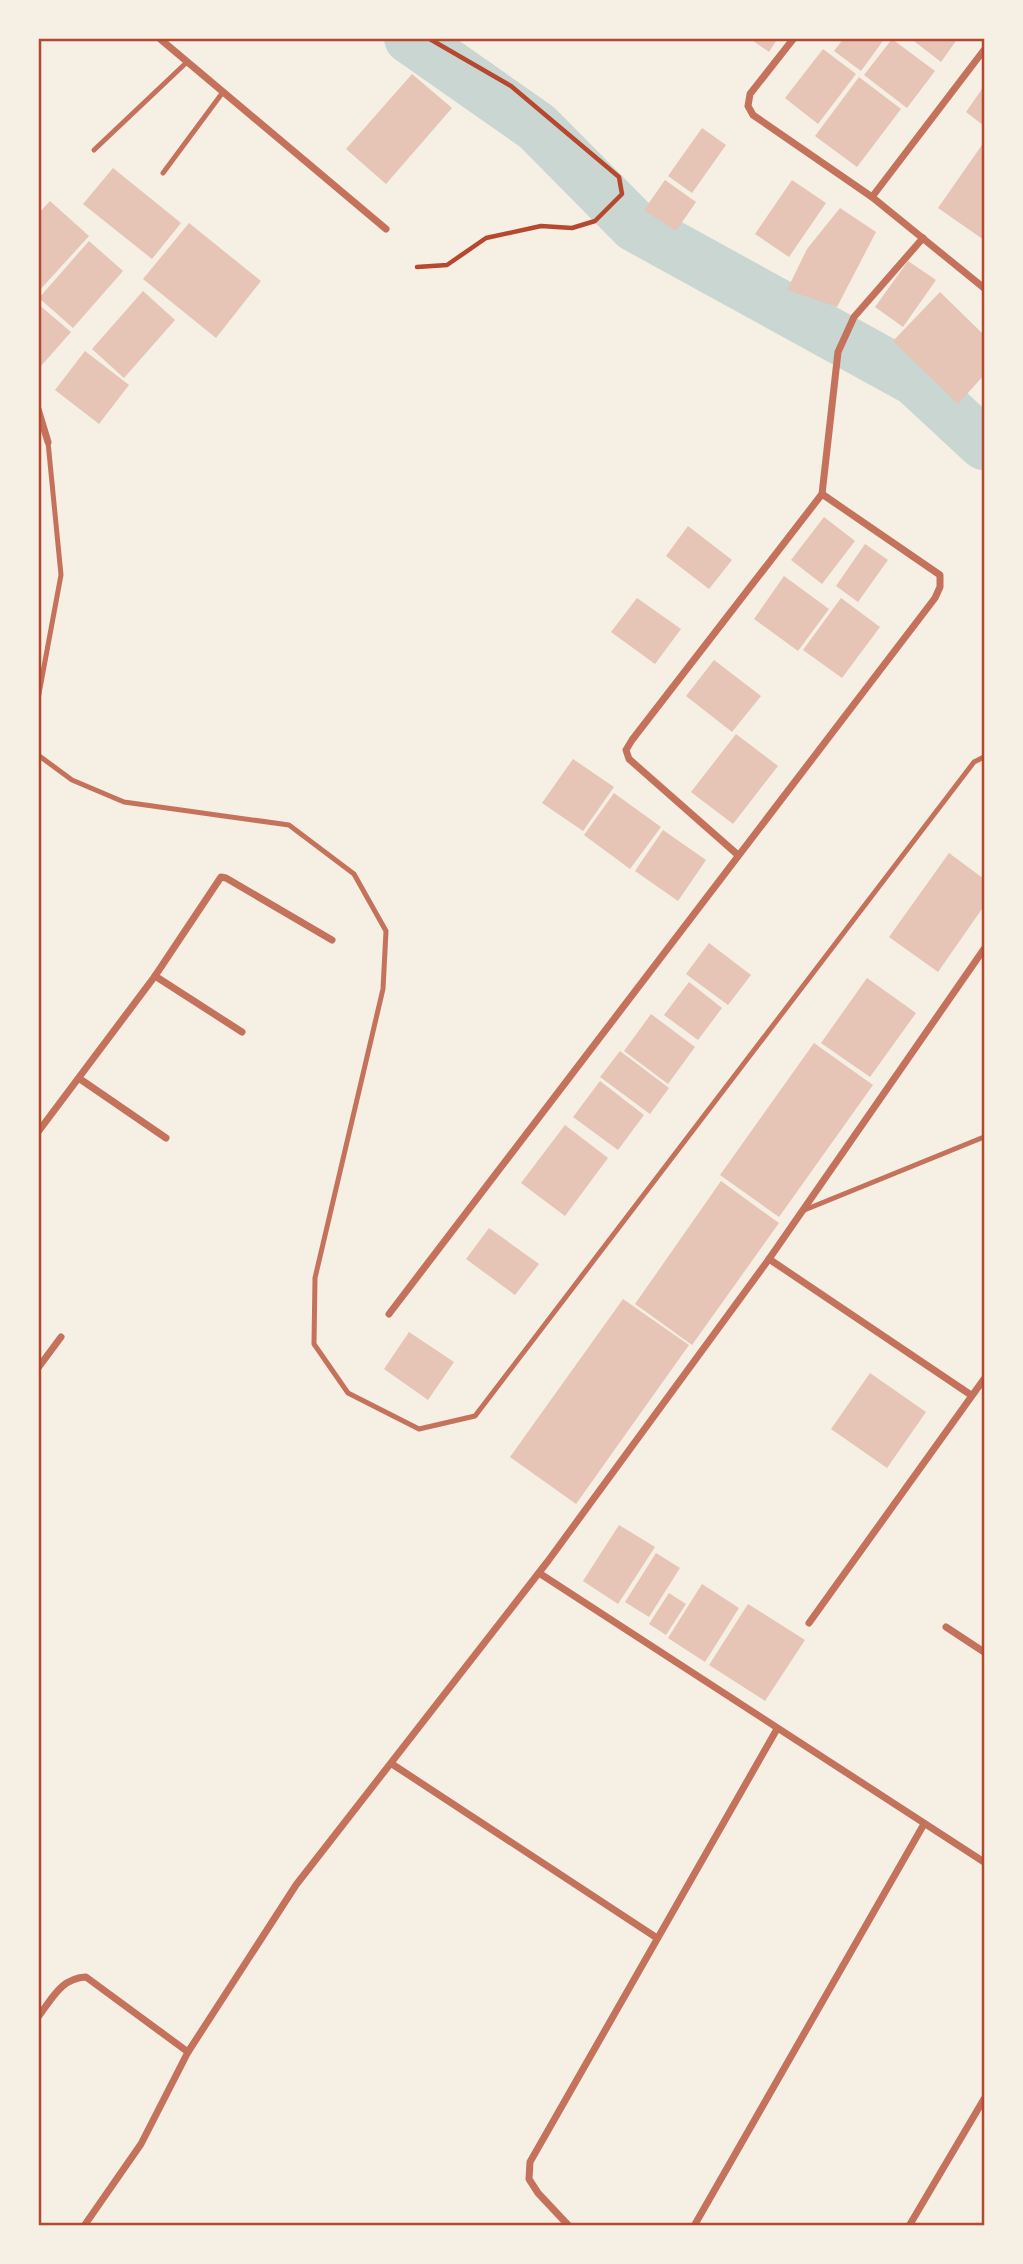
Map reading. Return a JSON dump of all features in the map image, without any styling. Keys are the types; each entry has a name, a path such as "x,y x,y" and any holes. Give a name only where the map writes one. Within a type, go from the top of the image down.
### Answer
{"street":[{"path":"159,38 386,229"},
{"path":"794,38 750,94 748,106 753,115 872,197 985,288"},
{"path":"872,197 985,50"},
{"path":"738,855 629,759 626,750 822,494 838,352 854,317 923,238"},
{"path":"38,409 48,442"},
{"path":"389,1314 935,597 940,587 940,575 822,494"},
{"path":"38,1132 155,976 221,877 332,940"},
{"path":"84,2225 141,2144 188,2052 296,1885 539,1573 769,1259 985,949"},
{"path":"155,976 242,1032"},
{"path":"80,1079 166,1138"},
{"path":"769,1259 971,1395"},
{"path":"38,1368 61,1337"},
{"path":"809,1623 985,1379"},
{"path":"539,1573 985,1862"},
{"path":"946,1627 985,1652"},
{"path":"569,2225 538,2193 529,2179 530,2162 777,1729"},
{"path":"391,1764 657,1938"},
{"path":"694,2225 924,1824"},
{"path":"38,2017 63,1985 73,1978 86,1977 188,2052"},
{"path":"909,2225 985,2099"}],"lane":[{"path":"94,150 187,62"},
{"path":"163,173 223,92"},
{"path":"38,699 61,575 48,442"},
{"path":"38,755 72,780 124,802 289,825 354,874 386,931 383,989 315,1278 314,1344 348,1393 419,1429 475,1416 974,762 985,757"},
{"path":"802,1211 985,1137"}],"path":[{"path":"417,267 447,265 486,238 541,226 572,228 595,221 622,194 619,177 510,86 428,38"}],"building":[{"path":"749,38 778,38 769,52"},
{"path":"844,38 885,38 861,71 834,51"},
{"path":"910,38 958,38 941,62"},
{"path":"892,39 935,71 907,108 864,75"},
{"path":"823,49 856,74 818,124 785,98"},
{"path":"412,74 452,108 386,184 346,149"},
{"path":"859,77 901,109 857,167 815,136"},
{"path":"984,86 984,126 966,112"},
{"path":"702,128 726,145 692,193 668,176"},
{"path":"984,142 984,240 938,208"},
{"path":"113,168 181,223 152,259 83,204"},
{"path":"665,180 696,202 676,231 644,210"},
{"path":"792,180 826,203 789,257 755,234"},
{"path":"50,201 89,236 38,292 38,214"},
{"path":"840,208 876,232 837,307 787,290 807,249"},
{"path":"189,223 261,281 216,338 143,279"},
{"path":"89,241 123,271 73,328 39,298"},
{"path":"908,261 936,280 903,327 875,307"},
{"path":"143,291 175,320 124,378 92,349"},
{"path":"940,292 984,335 984,375 958,404 893,341"},
{"path":"38,304 71,332 41,366 38,363"},
{"path":"85,351 129,385 99,424 55,390"},
{"path":"824,517 855,541 822,584 791,560"},
{"path":"688,526 732,560 709,589 666,556"},
{"path":"865,544 888,560 858,602 836,586"},
{"path":"784,576 829,609 798,651 754,619"},
{"path":"637,598 681,629 655,664 611,632"},
{"path":"841,598 880,627 842,678 803,650"},
{"path":"714,660 761,696 732,732 686,696"},
{"path":"736,734 778,766 733,824 691,792"},
{"path":"573,759 614,787 583,831 542,803"},
{"path":"614,793 661,827 630,869 584,835"},
{"path":"663,830 706,860 678,901 635,871"},
{"path":"949,853 984,879 984,906 938,972 889,937"},
{"path":"709,943 751,975 728,1005 686,974"},
{"path":"867,978 916,1013 870,1077 821,1043"},
{"path":"689,982 722,1008 698,1040 664,1015"},
{"path":"651,1014 695,1047 668,1084 624,1051"},
{"path":"814,1043 873,1085 779,1217 720,1175"},
{"path":"620,1051 669,1088 650,1114 600,1077"},
{"path":"600,1081 644,1115 618,1150 573,1117"},
{"path":"565,1125 608,1158 565,1216 521,1183"},
{"path":"721,1181 779,1223 692,1345 635,1304"},
{"path":"489,1228 539,1264 515,1295 466,1259"},
{"path":"623,1299 689,1345 576,1504 510,1457"},
{"path":"409,1332 454,1362 428,1400 384,1369"},
{"path":"870,1373 926,1412 887,1468 831,1429"},
{"path":"619,1525 655,1547 618,1604 583,1581"},
{"path":"656,1553 680,1568 649,1617 625,1602"},
{"path":"702,1584 739,1608 705,1662 668,1638"},
{"path":"669,1593 686,1604 666,1635 649,1624"},
{"path":"748,1604 805,1640 765,1701 709,1665"}],"waterway":[{"path":"410,38 537,127 635,226 915,380 984,444"}]}
